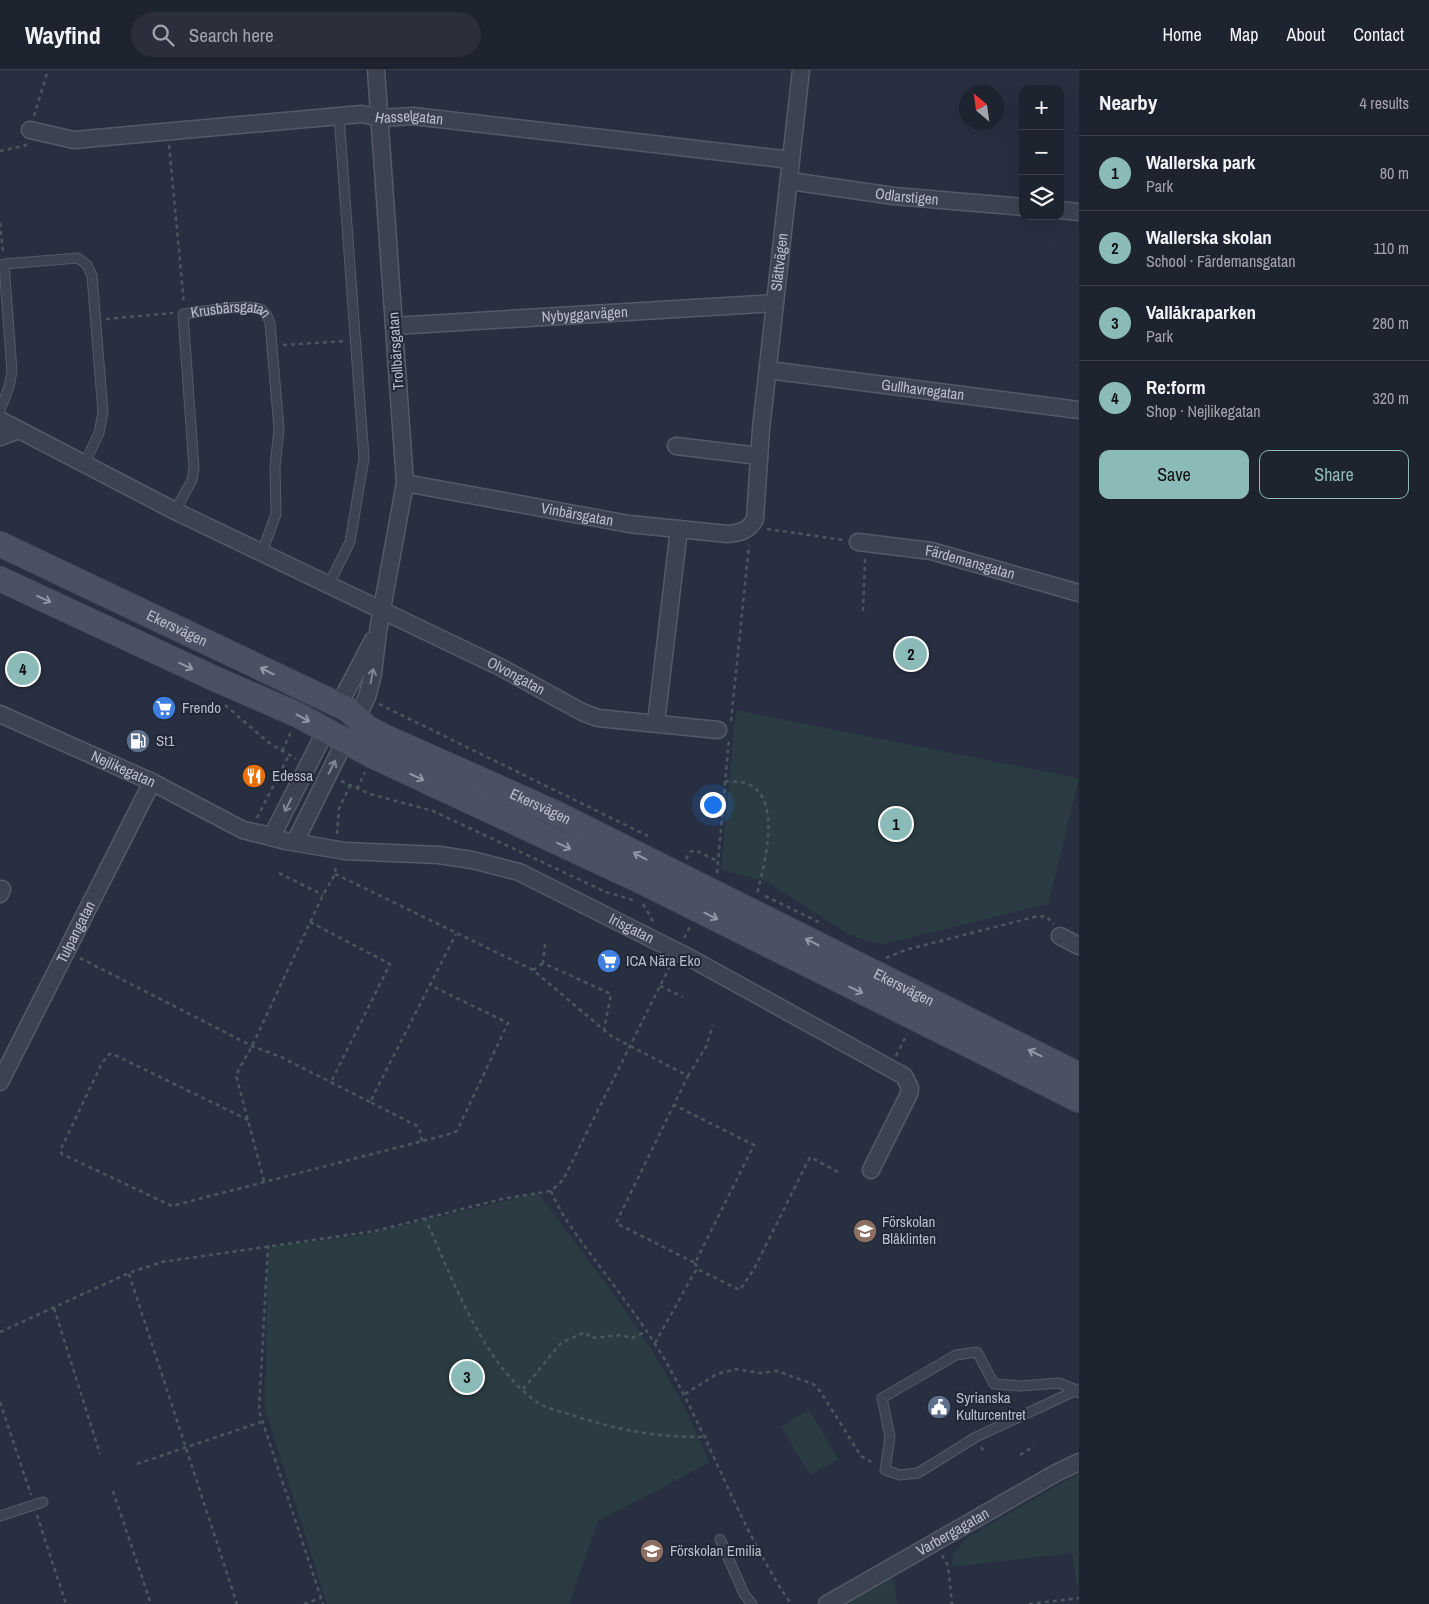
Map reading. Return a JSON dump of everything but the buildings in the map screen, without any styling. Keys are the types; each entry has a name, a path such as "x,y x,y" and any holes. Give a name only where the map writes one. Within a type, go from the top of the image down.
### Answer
{"main road":[{"name":"Ekersvägen","path":"0,544 348,712 383,736 551,811 1079,1075"},
{"name":"Ekersvägen","path":"0,579 298,715 335,736 661,891 1079,1100"},
{"path":"335,736 348,712"}],"street":[{"name":"Trollbärsgatan","path":"348,712 378,631 405,483 381,118 376,70"},
{"name":"Slättvägen","path":"750,527 755,519 759,456 801,70"},
{"name":"Hasselgatan","path":"30,130 74,140 362,114 381,118 412,116 791,160"},
{"name":"Odlarstigen","path":"790,181 894,196 1019,207"},
{"path":"1064,210 1079,212"},
{"name":"Nybyggarvägen","path":"394,326 775,304"},
{"name":"Gullhavregatan","path":"768,370 1079,410"},
{"path":"0,420 176,511 381,610"},
{"path":"0,437 19,430"},
{"path":"676,446 759,456"},
{"name":"Vinbärsgatan","path":"405,483 629,524 728,534 737,534 750,527"},
{"path":"656,723 678,529"},
{"name":"Färdemansgatan","path":"862,542 931,551 1079,593"},
{"name":"Olvongatan","path":"381,610 500,667 582,712 598,718 718,730"},
{"name":"Nejlikegatan","path":"0,714 152,782 246,831 284,840"},
{"path":"284,840 335,736"},
{"path":"284,840 335,736"},
{"name":"Tulpangatan","path":"0,1082 152,782"},
{"name":"Irisgatan","path":"284,840 337,850 438,855 472,860 519,872 665,944 890,1067 904,1076 910,1088 871,1170"},
{"path":"1060,936 1079,946"},
{"name":"Varbergagatan","path":"827,1604 1056,1473 1079,1462"}],"lane":[{"path":"329,584 350,542 364,458 339,116"},
{"path":"0,410 9,387 12,371 4,264 70,257 82,260 87,265 92,276 103,420 84,465"},
{"name":"Krusbärsgatan","path":"176,511 192,480 194,468 183,314 238,308 259,308 268,316 279,430 275,466 276,514 262,552"},
{"path":"978,1352 994,1384 1020,1386 1059,1383 1078,1391 976,1436 918,1473 900,1476 885,1470 890,1437 882,1398 956,1355 978,1352"},
{"path":"0,1516 43,1502"},
{"path":"720,1539 744,1594 752,1604"}],"path":[{"path":"0,151 27,146 48,70"},
{"path":"95,320 183,314 168,133"},
{"path":"0,224 4,264"},
{"path":"272,346 356,340"},
{"path":"716,874 750,527 862,542 862,611"},
{"path":"218,700 269,743 304,762"},
{"path":"246,831 289,755"},
{"path":"334,778 370,794 433,811 606,892 650,905"},
{"path":"725,781 745,783 756,790 764,801 769,820 768,846 757,894"},
{"path":"337,850 336,827 339,808 350,786"},
{"path":"684,862 690,852 695,850 718,861"},
{"path":"556,869 561,864"},
{"path":"279,873 323,895"},
{"path":"264,1181 236,1075 252,1046 323,895 335,874 532,970 604,1030 630,1046 688,1076"},
{"path":"643,903 656,926"},
{"path":"882,959 905,950 1034,917 1046,916 1051,919 1061,932 1060,936"},
{"path":"310,922 390,964 331,1082"},
{"path":"689,922 697,926"},
{"path":"681,943 690,927"},
{"path":"370,1102 456,934"},
{"path":"532,970 543,962 545,944"},
{"path":"67,952 252,1046 281,1056 419,1127 422,1141"},
{"path":"543,962 610,994 604,1030"},
{"path":"0,1332 129,1274 181,1258 375,1231 532,1192 552,1191 563,1180 670,966"},
{"path":"248,1120 115,1055 109,1054 102,1063 60,1151 62,1154 168,1206 457,1131 508,1023 430,985"},
{"path":"660,986 683,997"},
{"path":"713,1025 706,1047 688,1076 616,1222 695,1263 699,1270 740,1290 754,1269 810,1157 838,1172"},
{"path":"890,1067 907,1033 916,1037"},
{"path":"655,1343 696,1270 695,1263 754,1145 674,1106"},
{"path":"552,1191 573,1230 647,1331 685,1394 707,1437 745,1527 792,1604"},
{"path":"425,1218 482,1339 515,1383 541,1404 610,1427 663,1437 707,1437"},
{"path":"268,1245 259,1411 261,1422 323,1604"},
{"path":"129,1274 238,1604"},
{"path":"54,1308 100,1454"},
{"path":"522,1389 561,1343 585,1332 591,1338 621,1335 632,1338 647,1331"},
{"path":"685,1394 717,1374 736,1368 760,1373 777,1371 813,1384 861,1456 885,1470"},
{"path":"137,1464 261,1422"},
{"path":"1020,1455 1034,1446"},
{"path":"113,1491 151,1604"},
{"path":"934,1543 948,1566 952,1604"},
{"path":"304,1604 321,1598"},
{"path":"1029,1604 1079,1598"}],"shaded area":[{"path":"736,710 1079,778 1048,904 881,945 850,935 765,881 721,870"},
{"path":"538,1193 633,1322 655,1356 675,1390 709,1463 598,1521 569,1604 327,1604 265,1409 268,1247 363,1235"},
{"path":"809,1410 838,1459 810,1475 781,1426"},
{"path":"1079,1473 1079,1586 1076,1582 1072,1553 951,1567 953,1555 966,1538"},
{"path":"889,1576 894,1579 897,1604 846,1604"}],"place":[{"name":"Wallerska skolan","path":"911,654"},
{"name":"Re:form","path":"23,669"},
{"name":"Frendo","path":"164,708"},
{"name":"St1","path":"138,741"},
{"name":"Edessa","path":"254,776"},
{"name":"Wallerska park","path":"896,824"},
{"name":"ICA Nära Eko","path":"609,961"},
{"name":"Förskolan Blåklinten","path":"865,1231"},
{"name":"Vallåkraparken","path":"467,1377"},
{"name":"Syrianska Kulturcentret","path":"939,1407"},
{"name":"Förskolan Emilia","path":"652,1551"}]}
